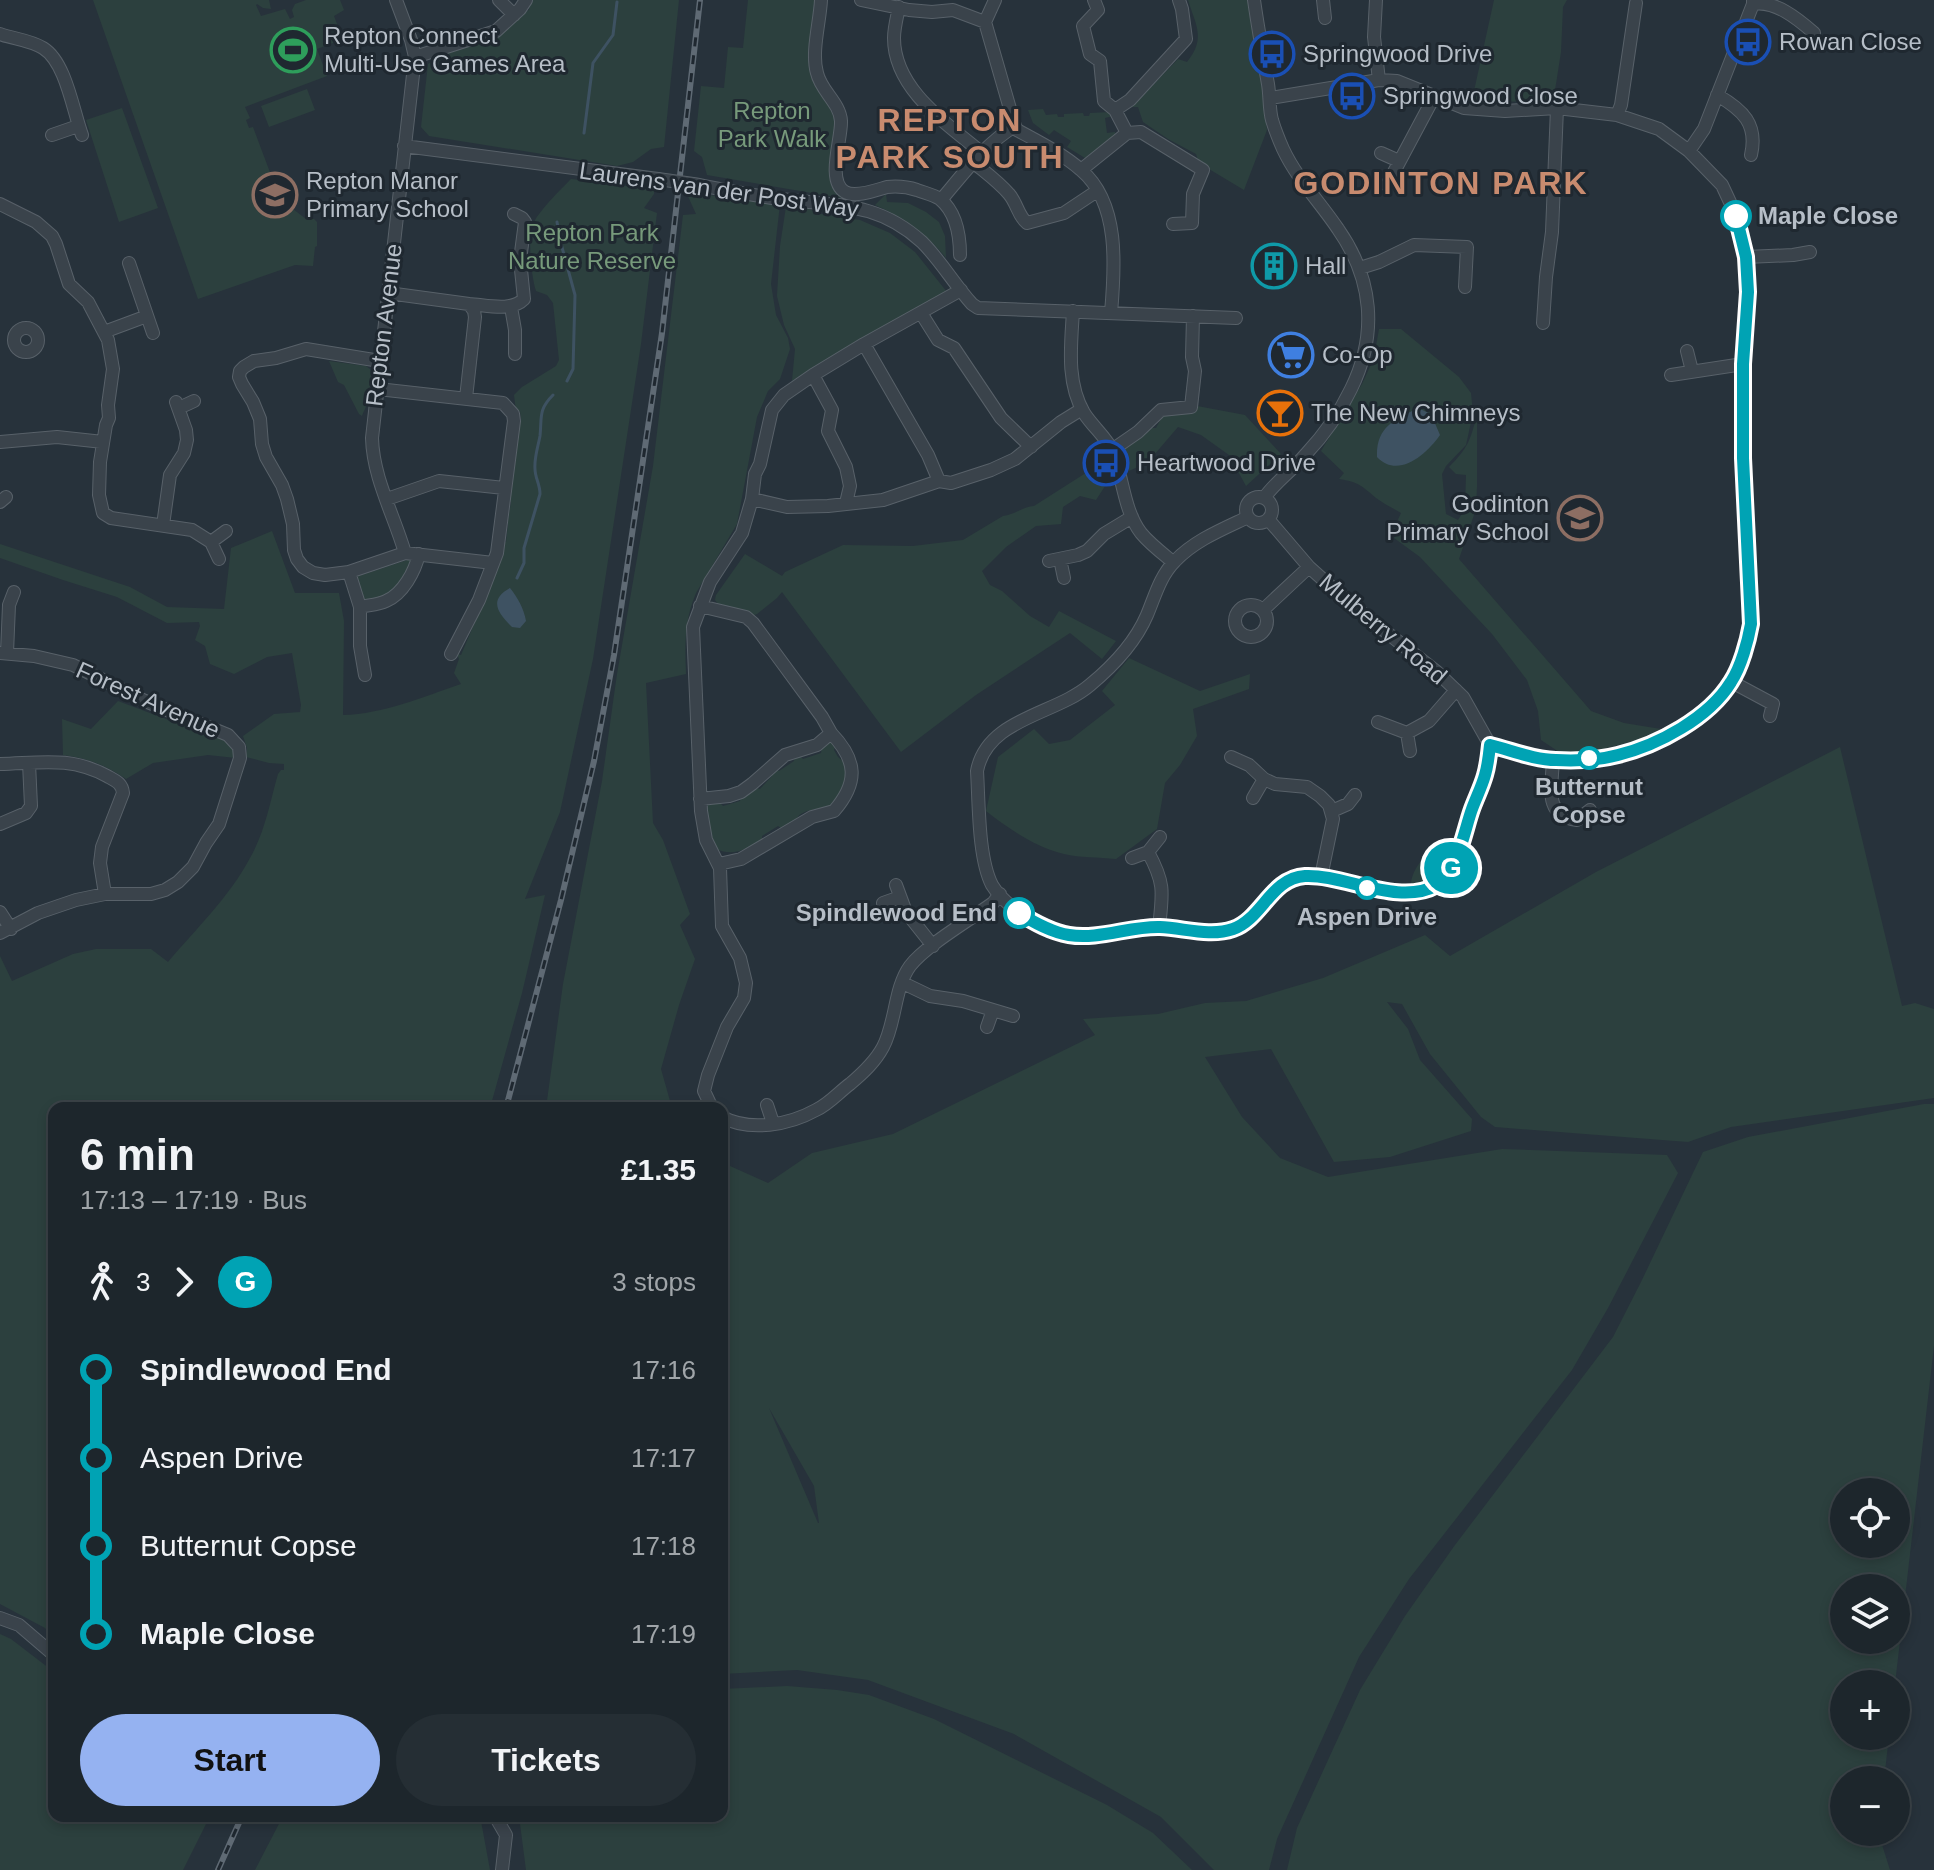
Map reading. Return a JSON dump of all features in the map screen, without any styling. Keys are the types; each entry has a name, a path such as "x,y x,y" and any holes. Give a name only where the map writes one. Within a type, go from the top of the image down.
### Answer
{"street":[{"name":"Repton Avenue","path":"396,0 415,57 372,443 376,466 405,553"},
{"path":"499,0 514,15"},
{"path":"415,57 496,31 526,0"},
{"path":"821,0 815,55 817,75 837,106 841,120 836,164 842,189 856,194 891,187 911,188 941,200 955,220 960,236 960,255"},
{"path":"861,0 909,10 932,6 985,22"},
{"path":"995,0 985,22 1017,130 1081,170 1092,180 1108,210 1112,230 1111,313"},
{"path":"1094,0 1098,10 1083,26 1090,54 1100,61 1104,101 1115,110 1127,133"},
{"path":"1115,110 1130,100 1186,39 1179,0"},
{"path":"1254,0 1272,119 1284,150 1303,184 1347,243 1360,268 1370,317 1359,373 1339,411 1306,455 1264,498"},
{"path":"1323,0 1325,18"},
{"path":"1376,0 1374,37 1379,80"},
{"path":"1689,151 1704,129 1753,2 1774,5 1814,33"},
{"path":"1617,115 1636,3"},
{"path":"899,7 894,37 901,69 910,86 978,157 1013,199 1023,221 1027,223 1064,213 1097,191"},
{"path":"0,34 27,41 48,52 59,69 80,130 52,135"},
{"path":"1248,517 1199,542 1173,562 1156,590 1138,633 1115,663 1075,697 1016,724 985,749 977,771 987,870 1000,894 1019,913 1034,922 1067,935 1080,936 1159,927 1218,932 1234,929 1254,915 1268,897 1285,883 1303,876 1321,877 1370,889 1423,891 1446,878 1460,850 1486,774 1490,745 1553,760 1616,756 1638,748 1695,720 1705,711 1732,682 1745,650 1751,624 1743,458 1743,364 1748,292 1746,257 1736,215 1725,189 1689,151 1659,129 1617,115 1557,108 1505,111 1464,108 1397,81 1379,80 1270,98"},
{"path":"1717,95 1734,104 1747,119 1754,141 1751,155"},
{"path":"1387,185 1434,97"},
{"path":"1543,323 1552,232 1557,108"},
{"path":"941,200 978,157 1015,126"},
{"path":"1081,170 1127,133 1141,132 1203,170 1193,194 1192,223 1173,224"},
{"name":"Laurens van der Post Way","path":"404,146 658,179 878,213 921,242 978,308 1236,318"},
{"path":"1381,153 1399,161"},
{"path":"0,204 36,222 52,236 72,293 94,315 110,349 113,369 109,418 99,470 103,513 111,518 192,530 211,542 219,559"},
{"path":"388,293 511,307 522,301 525,295 520,260 525,222 514,214"},
{"path":"1793,255 1794,239"},
{"path":"1360,268 1414,245 1467,247 1465,287"},
{"path":"1746,257 1810,252"},
{"path":"129,263 153,333"},
{"path":"709,1102 704,1091 708,1075 727,1027 744,998 746,983 740,958 722,926 719,864 706,840 700,799 692,635 700,606 710,582 742,533 772,410 784,395 864,344 961,290"},
{"path":"466,398 475,317 469,304"},
{"path":"511,307 515,354"},
{"path":"1073,311 1071,371 1082,409 1112,450 1132,517 1140,532 1173,562"},
{"path":"921,313 938,340 954,348 1001,418 1031,447"},
{"path":"104,332 147,316"},
{"path":"1112,450 1138,432 1161,410 1191,407 1195,371 1192,357 1193,316"},
{"path":"864,344 928,455 939,481"},
{"path":"0,352 15,346"},
{"path":"380,361 306,349 248,363 240,371 239,377 257,410 264,451 287,499 297,559 313,573 334,574 405,553 493,563"},
{"path":"1687,351 1692,371"},
{"path":"1671,375 1743,364"},
{"path":"813,375 832,410 828,431 846,467 850,486 846,503"},
{"path":"378,389 503,403 513,414 499,540 479,600 451,654"},
{"path":"163,525 170,475 186,445 186,430 177,405 194,401"},
{"path":"752,499 787,507 828,506 883,500 939,481 951,483 1015,459 1082,409"},
{"path":"0,442 57,437 103,442"},
{"path":"387,499 445,481 504,488"},
{"path":"1256,497 1264,498 1272,508 1268,519 1260,522 1248,517 1246,509 1249,501 1256,497"},
{"path":"1064,578 1055,560 1087,551 1104,534 1132,517"},
{"name":"Mulberry Road","path":"1268,519 1309,567 1463,697 1490,745"},
{"path":"211,542 226,531"},
{"path":"360,607 385,602 399,592 412,573 419,554"},
{"path":"1263,610 1309,567"},
{"path":"349,572 360,607 360,646 365,675"},
{"path":"4,653 5,605 14,592"},
{"path":"700,606 746,617 753,623 842,746 853,774 847,793 834,811 812,817 741,859 719,864"},
{"name":"Forest Avenue","path":"4,653 73,665 145,701 228,735 239,747 240,758 220,821 191,870 172,886 151,894 105,894 55,906 6,931"},
{"path":"1732,682 1776,706"},
{"path":"1378,722 1407,733 1429,721 1456,690"},
{"path":"700,799 741,792 785,755 817,745 831,733"},
{"path":"1407,733 1410,751"},
{"path":"1231,757 1249,765 1264,779 1275,784 1307,787 1320,796 1332,811 1321,877"},
{"path":"1553,760 1553,806 1567,819 1577,820 1590,810"},
{"path":"0,764 66,761 81,764 122,786 123,793 102,847 100,863 105,894"},
{"path":"0,824 26,813 31,806 29,763"},
{"path":"1253,798 1264,779"},
{"path":"1332,811 1348,804 1355,795"},
{"path":"1577,820 1580,833"},
{"path":"1132,858 1148,852 1160,837"},
{"path":"1148,852 1161,878 1159,927"},
{"path":"883,903 898,891 906,912 933,946"},
{"path":"728,1119 743,1125 793,1119 817,1110 868,1068 890,1031 909,968 933,946 993,903 1000,894"},
{"path":"0,912 6,931"},
{"path":"903,983 930,996 963,1001 1013,1016"},
{"path":"987,1027 993,1010"},
{"path":"767,1105 769,1124"},
{"path":"0,1618 19,1625 48,1650"},
{"path":"498,1822 506,1835 502,1870"}],"green space":[{"path":"93,0 269,0 271,9 256,5 261,16 285,9 290,19 294,17 292,10 295,4 306,0 340,0 344,10 334,16 342,37 346,38 317,49 327,76 245,107 250,118 246,120 249,128 253,127 280,199 306,219 317,222 313,266 295,265 198,299"},
{"path":"531,0 679,0 664,147 651,149 633,162 617,166 429,136 421,127 428,64 434,60 434,55 529,10"},
{"name":"Repton Park Walk","path":"748,0 817,0 816,81 834,117 837,140 832,164 841,198 707,175 702,157 694,151 701,86 724,88 728,47 743,48"},
{"path":"1188,0 1248,0 1267,130 1244,190 1199,163 1196,154 1143,122 1138,107 1132,107 1178,59 1187,62 1193,54 1198,32"},
{"path":"1494,0 1567,0 1563,7 1561,52 1553,103 1472,100"},
{"path":"307,89 315,110 269,127 261,106"},
{"path":"122,108 158,208 119,222 86,120"},
{"path":"1043,109 1046,115 1057,114 1058,117 1064,117 1064,114 1083,113 1089,116 1090,113 1111,112 1113,116 1105,118 1107,133 1115,132 1116,138 1085,158 1067,147 1071,141 1054,130 1049,135 1033,123 1028,110"},
{"name":"Repton Park Nature Reserve","path":"571,179 651,189 654,194 644,208 657,213 641,344 593,659 560,812 525,899 545,895 492,1102 48,1102 48,1631 0,1604 0,956 12,981 73,954 96,949 151,949 168,962 242,872 260,838 278,774 284,770 284,764 246,757 243,736 274,714 300,712 301,705 292,653 267,657 234,674 210,664 205,646 195,640 199,622 167,623 117,597 0,558 0,544 130,587 167,607 224,609 231,548 272,531 295,593 339,593 344,621 343,715 388,708 461,684 454,673 459,659 457,654 461,655 499,565 503,542 506,542 508,524 505,520 508,520 511,502 508,501 509,480 513,479 517,421 521,421 514,395 556,366 559,360 553,303 547,295 536,291 530,256 534,222"},
{"path":"686,192 780,204 771,284 776,315 790,349 780,379 768,391 757,417 737,524 692,604 686,633 686,674 646,683 653,823 663,840 690,914 680,925 695,959 661,1069 670,1102 547,1102 563,984 602,781 653,466 683,215 696,214"},
{"path":"886,194 887,202 908,203 939,222 945,236 946,258 914,227 875,205"},
{"path":"787,200 821,214 860,220 890,233 915,252 947,292 792,381 795,349 784,325 777,296"},
{"path":"1379,329 1401,329 1459,377 1471,393 1473,413 1466,445 1442,474 1446,514 1458,520 1465,509 1466,475 1456,474 1449,467 1468,444 1477,415 1476,509 1459,559 1591,711 1624,723 1661,729 1637,740 1592,752 1562,754 1541,740 1538,711 1527,680 1492,634 1420,557 1394,538 1403,526 1396,524 1401,513 1360,485 1339,479 1344,473 1321,451 1362,384 1374,358"},
{"path":"329,361 370,369 370,391 362,416 344,385 338,382"},
{"path":"1197,406 1245,415 1281,454 1246,486 1229,455 1201,435 1178,427 1148,462 1129,471 1122,449 1150,428 1156,428 1163,415"},
{"path":"1103,462 1107,483 1096,500 1080,496 1063,507 1061,524 1036,526 1006,547 982,571 990,585 1049,627 1059,611 1116,641 1102,659 1070,633 976,695 901,752 782,592 751,616 719,605 715,600 745,554 782,576 843,545 913,546 963,540 1003,516 1034,506"},
{"path":"412,560 410,566 393,590 375,600 361,600 356,577"},
{"path":"1129,658 1200,691 1250,674 1249,689 1193,709 1197,736 1165,783 1157,829 1116,859 1076,856 1033,842 986,811 998,757 1034,729 1049,744 1070,740 1115,705 1102,691"},
{"path":"118,701 225,739 236,758 208,755 153,763 126,779 96,763 63,755 62,719 91,729"},
{"path":"830,741 836,744 834,750 845,763 846,776 841,791 830,807 804,812 794,823 781,828 778,826 745,849 727,852 714,848 704,813 708,804 719,802 723,806 740,801 742,795 754,787 760,789 772,776 774,768 779,771 794,761 795,756 803,759 821,753 822,746"},
{"path":"1840,747 1902,1006 1915,1003 1934,1009 1934,1098 1731,1127 1688,1142 1495,1127 1481,1117 1430,1054 1402,1004 1387,1002 1408,1029 1420,1060 1472,1119 1471,1131 1390,1157 1334,1162 1271,1049 1205,1057 1242,1117 1280,1158 1328,1177 1502,1149 1667,1155 1678,1173 1572,1370 1409,1579 1359,1657 1277,1839 1269,1870 1214,1870 1161,1817 1014,1734 868,1680 797,1670 728,1674 730,1166 768,1183 812,1153 893,1134 1095,1035 1083,1019 1158,1014 1205,1003 1246,1001 1323,978 1425,935 1450,956 1596,872","holes":["769,1408 814,1486 818,1523"]},
{"path":"1437,845 1452,849 1443,873 1434,880 1411,888 1419,864"},
{"path":"1934,1104 1934,1346 1910,1554 1910,1478 1830,1478 1830,1558 1910,1558 1908,1574 1830,1574 1830,1654 1898,1654 1897,1670 1830,1670 1830,1750 1887,1750 1886,1766 1830,1766 1830,1846 1882,1846 1890,1870 1287,1870 1297,1828 1360,1690 1405,1616 1455,1545 1613,1337 1703,1152 1748,1137"},
{"path":"0,1634 48,1667 48,1822 207,1822 183,1870 0,1870"},
{"path":"787,1686 837,1690 869,1695 934,1719 1107,1805 1153,1833 1192,1870 526,1870 520,1822 728,1822 728,1689"},
{"path":"280,1822 481,1822 490,1870 255,1870"}],"water":[{"path":"1418,408 1431,414 1440,435 1411,462 1394,466 1385,463 1377,457 1383,431"},
{"path":"510,588 526,621 520,628 512,627 498,607 499,597"}],"waterway":[{"path":"584,133 593,63 613,35 617,2"},
{"path":"557,222 575,295 573,369 567,381"},
{"path":"517,578 524,563 524,548 540,494 535,465 542,414 553,395"}],"railway":[{"path":"508,1102 561,900 594,761 614,655 662,333 700,0"},
{"path":"218,1870 239,1822"}],"bus line":[{"name":"G","path":"1019,913 1067,935 1159,927 1218,932 1234,929 1245,922 1277,889 1303,876 1321,877 1370,889 1423,891 1446,878 1460,850 1486,774 1490,745 1553,760 1616,756 1667,735 1705,711 1732,682 1751,624 1743,458 1743,364 1748,292 1746,257 1736,216"}],"place":[{"name":"Rowan Close","path":"1748,42"},
{"name":"Repton Connect Multi-Use Games Area","path":"293,50"},
{"name":"Springwood Drive","path":"1272,54"},
{"name":"Springwood Close","path":"1352,96"},
{"name":"Repton Manor Primary School","path":"275,195"},
{"name":"Maple Close","path":"1736,216"},
{"name":"Hall","path":"1274,266"},
{"name":"Co-Op","path":"1291,355"},
{"name":"The New Chimneys","path":"1280,413"},
{"name":"Heartwood Drive","path":"1106,463"},
{"name":"Godinton Primary School","path":"1580,518"},
{"name":"Butternut Copse","path":"1589,758"},
{"name":"Aspen Drive","path":"1367,888"},
{"name":"Spindlewood End","path":"1019,913"}],"district":[{"name":"REPTON PARK SOUTH","path":"950,138"},
{"name":"GODINTON PARK","path":"1441,183"}]}
